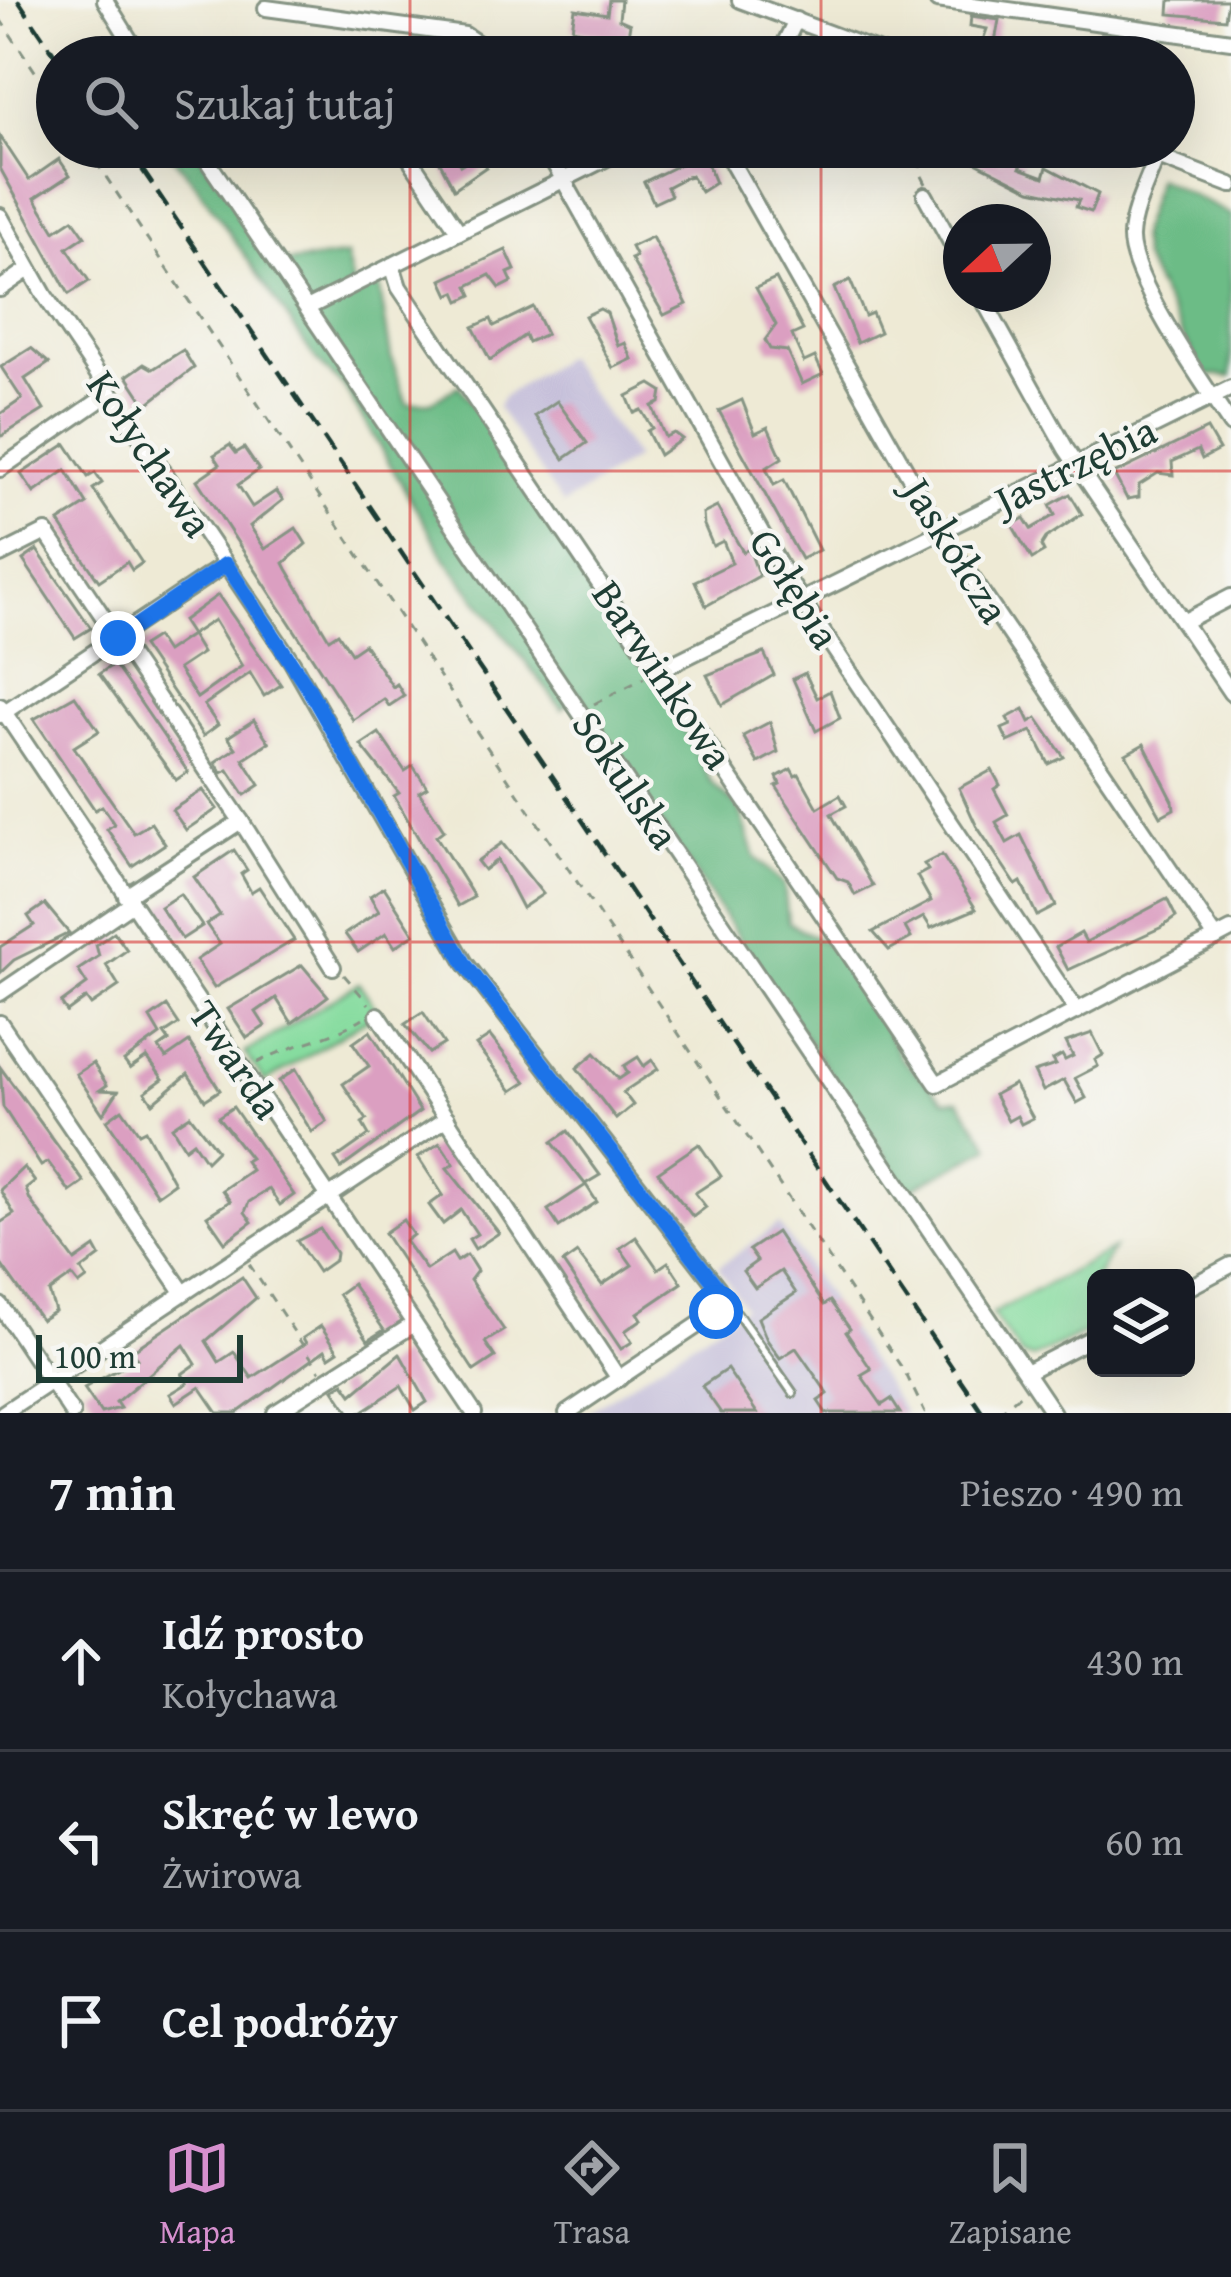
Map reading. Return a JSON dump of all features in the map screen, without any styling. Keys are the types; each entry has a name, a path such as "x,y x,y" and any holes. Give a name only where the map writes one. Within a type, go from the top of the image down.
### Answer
{"street":[{"path":"105,0 127,36"},
{"path":"740,0 838,36"},
{"path":"938,0 1231,41"},
{"path":"266,8 466,36"},
{"path":"788,36 796,20"},
{"name":"Sokulska","path":"213,168 1053,1413"},
{"path":"416,168 459,232"},
{"name":"Gołębia","path":"556,168 801,600 1077,1011"},
{"path":"309,307 587,168"},
{"name":"Jaskółcza","path":"735,168 940,532 1224,934"},
{"path":"1154,168 1132,245 1174,337 1231,425"},
{"path":"1188,168 1231,185"},
{"path":"925,196 943,228"},
{"name":"Kołychawa","path":"0,216 29,269 308,688 465,964 680,1234 717,1285 719,1303"},
{"name":"Barwinkowa","path":"392,265 399,287 662,669 937,1084 1077,1011"},
{"path":"0,289 29,269"},
{"path":"990,312 1076,463 1231,693"},
{"name":"Jastrzębia","path":"662,669 1231,388"},
{"path":"0,469 110,393"},
{"path":"0,555 46,532 241,821 333,967"},
{"path":"2,711 226,564"},
{"path":"1183,622 1231,597"},
{"name":"Twarda","path":"2,711 474,1413"},
{"path":"0,993 241,821"},
{"path":"1077,1011 1224,934"},
{"path":"378,1015 619,1378"},
{"path":"0,1023 183,1292"},
{"path":"3,1413 447,1118"},
{"path":"1195,1283 1231,1265"},
{"path":"568,1413 709,1318 719,1303"},
{"path":"0,1305 72,1413"},
{"path":"275,1413 414,1324"},
{"path":"1026,1372 1087,1341"}],"lane":[{"path":"719,1303 737,1313 793,1393"}],"path":[{"path":"0,19 36,73"},
{"path":"100,168 888,1347 925,1413"},
{"path":"581,711 662,669"},
{"path":"245,1071 288,1046 341,1032 374,1011 355,982 333,967"},
{"path":"242,1254 328,1382"},
{"path":"999,1413 1025,1390 1026,1372"}],"shaded area":[{"path":"565,356 635,458 563,505 497,407 504,396"},
{"path":"779,1224 905,1413 586,1413 745,1307 718,1267"}],"green space":[{"path":"182,168 210,168 284,263 346,256 354,289 378,278 391,357 407,404 431,402 459,386 659,682 712,784 739,808 755,857 784,885 788,922 835,949 867,993 900,1057 945,1100 959,1100 991,1147 909,1190 606,742 579,691 562,709 448,562 344,387 316,360"},
{"path":"1157,178 1231,215 1231,377 1203,374 1142,258 1139,236"},
{"path":"359,983 378,1012 265,1082 245,1053"},
{"path":"1113,1249 1101,1269 1087,1269 1087,1332 1032,1358 1022,1356 992,1314"}],"building":[{"path":"609,0 621,0 619,19 630,24 628,36 572,29 575,9 607,14"},
{"path":"1170,0 1228,0 1225,19 1169,14"},
{"path":"971,16 999,20 996,36 984,36 987,29 970,26"},
{"path":"0,136 29,180 46,168 65,168 70,175 35,198 55,231 73,219 85,236 67,248 89,281 69,294 0,168"},
{"path":"443,168 485,168 454,189"},
{"path":"672,168 709,168 715,183 701,192 691,176 686,177 667,187 671,195 654,203 644,182"},
{"path":"988,168 1020,168 1044,177 1049,168 1098,194 1091,212 1076,207 1079,200 1031,190"},
{"path":"652,237 687,304 664,315 631,259 636,257 631,247"},
{"path":"506,250 515,270 508,273 512,282 500,288 490,275 468,286 472,295 460,301 456,292 449,295 442,280"},
{"path":"776,279 803,330 792,335 804,362 815,357 823,374 802,384 787,351 770,349 765,340 776,325 756,288"},
{"path":"850,280 865,316 872,313 880,332 857,343 834,288"},
{"path":"533,307 546,334 528,342 525,335 490,360 473,327 491,319 494,326"},
{"path":"600,309 607,313 618,346 625,343 632,359 613,368 585,316"},
{"path":"31,348 49,363 25,379 44,410 0,437 0,414 22,399 1,367"},
{"path":"183,350 194,368 146,405 127,376 144,364 153,369"},
{"path":"651,384 662,391 660,403 652,406 665,437 674,433 682,439 659,455 647,431 652,428 641,410 634,413 627,396"},
{"path":"742,400 755,433 768,427 782,458 766,468 774,485 784,480 819,550 801,559 719,411"},
{"path":"557,401 587,443 564,459 535,416"},
{"path":"1207,429 1219,450 1202,459 1198,450 1172,462 1173,475 1158,473 1139,485 1139,497 1127,499 1114,474"},
{"path":"66,444 88,477 95,473 102,483 93,489 142,563 132,570 127,562 99,581 68,536 59,522 87,504 66,470 34,493 21,474"},
{"path":"230,445 236,453 244,448 259,470 238,485 252,507 276,491 283,500 250,526 265,549 296,528 306,544 284,563 287,569 329,639 338,633 351,653 364,644 393,687 397,684 404,696 389,706 384,699 353,720 197,480 220,464 214,455"},
{"path":"1070,494 1082,514 1046,538 1041,546 1044,552 1032,559 1012,525 1024,518 1031,529 1055,515 1050,505"},
{"path":"717,507 743,552 749,549 759,576 706,606 695,581 732,563 723,541 713,546 704,525 703,514"},
{"path":"37,550 91,628 75,638 23,560"},
{"path":"218,595 281,685 264,696 250,673 204,705 218,725 203,736 142,646 156,637 166,652 191,635 182,621","holes":["214,620 242,666 197,698 178,669 202,653 191,635"]},
{"path":"764,653 774,675 722,705 707,675"},
{"path":"114,664 188,772 176,780 99,674"},
{"path":"805,673 817,698 830,691 840,718 816,731 793,679"},
{"path":"75,696 99,731 74,747 134,833 151,823 165,844 132,866 107,829 114,824 102,806 95,810 34,719"},
{"path":"1024,709 1030,722 1037,718 1064,757 1049,764 1032,731 1008,742 1002,729 1011,725 1007,718"},
{"path":"254,720 269,742 243,759 260,785 245,795 228,770 222,773 215,762 236,748 228,737"},
{"path":"770,722 778,752 758,763 743,736"},
{"path":"379,733 405,771 413,766 427,787 419,792 444,830 436,836 474,897 458,906 394,796 399,793 361,745"},
{"path":"1144,744 1173,801 1174,809 1161,816 1126,754"},
{"path":"791,769 795,776 799,774 818,808 840,795 846,806 831,814 873,886 855,895 848,882 837,878 776,786 780,784 777,777"},
{"path":"992,770 1000,785 994,789 1008,815 996,822 1007,843 1021,835 1056,906 1037,916 1021,882 1016,885 976,825 959,788"},
{"path":"203,790 217,809 186,830 172,810"},
{"path":"502,843 543,894 522,908 497,860 484,870 477,861"},
{"path":"234,850 247,870 241,874 251,892 259,887 294,940 214,988 196,960 220,944 206,924 220,915 194,877"},
{"path":"942,855 976,909 931,928 924,917 905,927 911,938 889,950 873,932 931,901 917,876 928,870 924,864"},
{"path":"384,887 414,934 395,947 386,933 358,952 345,934 379,911 370,896"},
{"path":"180,894 202,926 182,939 160,907"},
{"path":"1167,899 1176,917 1068,970 1056,947 1081,933 1086,942"},
{"path":"45,904 69,933 14,960 0,973 0,947 34,925 28,916"},
{"path":"114,932 127,950 106,965 119,986 91,1005 86,998 67,1012 61,1003 87,984 78,970 99,956 96,945"},
{"path":"302,965 328,996 292,1023 276,998 256,1012 265,1026 247,1038 228,1009"},
{"path":"167,1006 179,1024 164,1034 169,1041 159,1048 166,1058 189,1042 220,1090 205,1100 188,1074 153,1103 145,1092 163,1079 147,1057 130,1069 124,1061 160,1035 150,1018"},
{"path":"423,1012 444,1044 429,1053 405,1024"},
{"path":"370,1031 420,1111 341,1168 335,1159 369,1135 362,1123 367,1120 343,1084 369,1066 353,1043"},
{"path":"1092,1033 1103,1055 1095,1060 1098,1066 1075,1078 1086,1098 1077,1103 1064,1080 1043,1091 1034,1072 1056,1065 1053,1060 1062,1055 1065,1060 1073,1056 1066,1042"},
{"path":"490,1036 526,1082 512,1091 476,1045"},
{"path":"595,1053 619,1079 628,1073 624,1066 638,1057 644,1066 652,1060 658,1069 623,1092 633,1105 616,1119 577,1068"},
{"path":"93,1063 107,1085 100,1090 118,1091 103,1114 76,1074"},
{"path":"0,1067 84,1182 70,1192 48,1162 41,1166 3,1107"},
{"path":"296,1069 327,1122 312,1132 279,1081"},
{"path":"1014,1084 1033,1118 1021,1124 1017,1116 1008,1121 994,1095"},
{"path":"233,1107 294,1195 280,1205 269,1189 249,1202 245,1212 252,1222 225,1242 207,1216 230,1201 222,1190 251,1170 245,1161 250,1158 218,1117"},
{"path":"122,1109 139,1133 145,1130 174,1183 157,1195 107,1120"},
{"path":"190,1115 217,1150 206,1161 193,1142 185,1148 172,1127"},
{"path":"568,1131 600,1175 585,1184 552,1142"},
{"path":"440,1143 454,1164 447,1168 499,1233 475,1249 469,1239 477,1234 461,1210 443,1224 429,1205 443,1195 418,1157"},
{"path":"699,1144 721,1176 695,1193 706,1207 693,1217 658,1172"},
{"path":"24,1167 35,1182 26,1189 30,1200 75,1261 95,1247 100,1256 81,1270 87,1279 79,1285 72,1276 49,1292 55,1311 41,1320 0,1263 0,1223 14,1214 0,1190"},
{"path":"586,1185 597,1202 559,1227 548,1210"},
{"path":"403,1220 413,1235 405,1241 426,1270 452,1253 457,1261 467,1255 477,1271 470,1280 504,1330 485,1342 495,1357 474,1371 384,1233"},
{"path":"320,1229 336,1253 335,1260 318,1272 297,1241"},
{"path":"776,1232 824,1305 830,1301 850,1329 846,1332 871,1369 861,1375 882,1405 891,1399 900,1413 826,1413 818,1401 828,1394 796,1348 780,1358 767,1340 758,1318 796,1293 781,1271 755,1288 743,1271 757,1261 749,1250"},
{"path":"636,1237 658,1269 668,1262 682,1283 638,1313 642,1319 625,1331 632,1342 621,1349 563,1263 577,1253 602,1285 632,1265 620,1248"},
{"path":"242,1277 256,1298 206,1341 219,1362 234,1352 252,1378 306,1343 303,1338 321,1326 338,1351 329,1357 325,1350 237,1413 218,1413 200,1387 176,1403 170,1394 188,1383 182,1374 196,1364 184,1345 116,1402 120,1408 101,1413 84,1388 137,1359 132,1351"},
{"path":"352,1284 384,1330 368,1340 338,1294"},
{"path":"400,1354 427,1402 415,1410 401,1386 360,1413 350,1413 334,1389 344,1383 352,1394"},
{"path":"727,1369 757,1413 721,1413 702,1386"}],"railway":[{"path":"18,0 42,36"},
{"path":"141,168 983,1413"}],"route":[{"path":"118,638 226,564 308,688 465,964 680,1234 718,1288 716,1312"}]}
